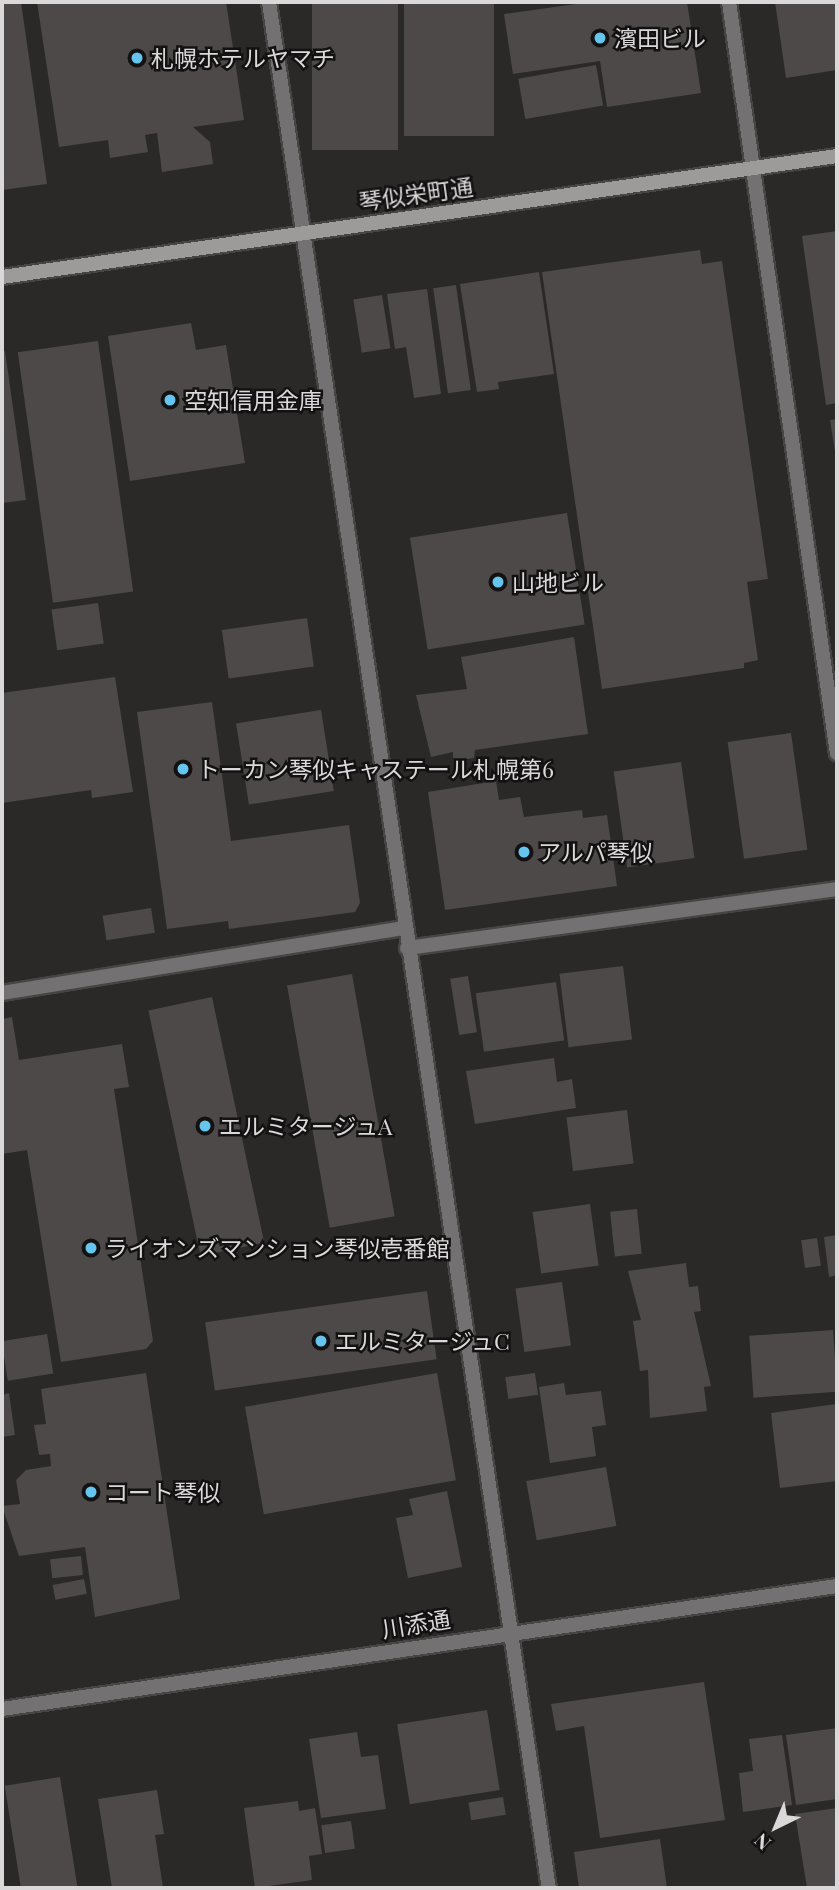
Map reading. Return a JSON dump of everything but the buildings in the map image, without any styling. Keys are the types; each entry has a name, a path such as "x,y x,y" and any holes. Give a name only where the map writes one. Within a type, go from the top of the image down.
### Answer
{"main road":[{"name":"琴似栄町通","path":"2,277 837,156"}],"street":[{"path":"270,2 404,928 549,1888"},
{"path":"729,2 837,753"},
{"path":"407,948 837,888"},
{"path":"2,993 404,928"},
{"name":"川添通","path":"2,1709 837,1586"}],"place":[{"name":"濱田ビル","path":"600,38"},
{"name":"札幌ホテルヤマチ","path":"137,58"},
{"name":"空知信用金庫","path":"170,400"},
{"name":"山地ビル","path":"498,582"},
{"name":"トーカン琴似キャステール札幌第6","path":"183,769"},
{"name":"アルパ琴似","path":"524,852"},
{"name":"エルミタージュA","path":"205,1126"},
{"name":"ライオンズマンション琴似壱番館","path":"91,1248"},
{"name":"エルミタージュC","path":"321,1341"},
{"name":"コート琴似","path":"91,1492"}]}
